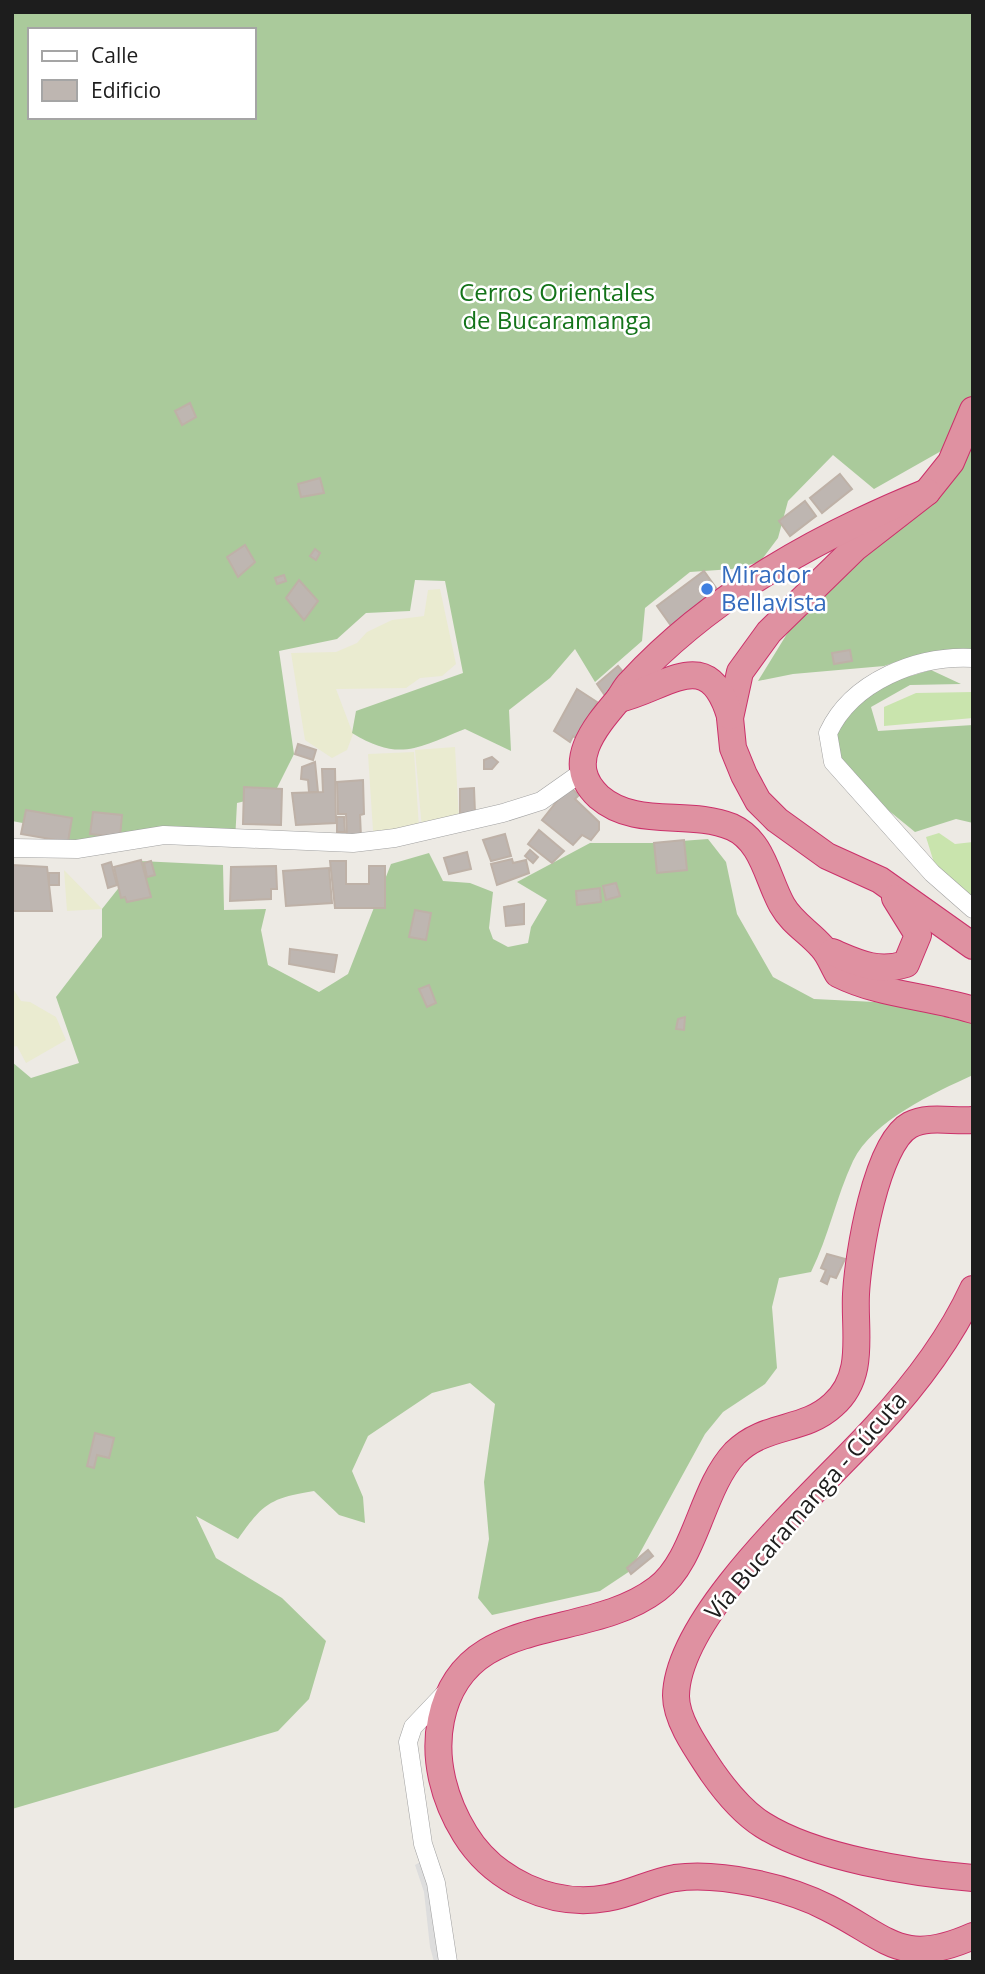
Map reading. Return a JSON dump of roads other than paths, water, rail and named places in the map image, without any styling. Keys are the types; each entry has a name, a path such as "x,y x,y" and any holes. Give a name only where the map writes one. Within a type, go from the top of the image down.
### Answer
{"highway":[{"path":"730,718 740,672 769,632 855,548 927,492 951,462 973,410"},
{"path":"880,880 904,908 918,935 906,964 894,968 870,967 824,948 796,925 782,905 758,851 747,836 733,827 705,819 630,813 598,796 585,770 585,747 590,733 628,685 689,626 730,596 860,519 927,492"},
{"path":"619,699 635,695 673,677 698,676 711,680 719,687 730,718 733,748 758,800 776,820 827,856 880,880 973,946"},
{"path":"824,948 838,974 855,982 973,1010"},
{"name":"Vía Bucaramanga - Cúcuta","path":"973,1120 930,1119 911,1124 891,1145 875,1195 859,1269 855,1366 844,1394 830,1409 811,1419 766,1431 736,1453 722,1469 685,1549 660,1588 622,1611 531,1633 491,1647 469,1664 444,1706 438,1748 444,1791 469,1840 502,1876 553,1896 585,1900 623,1895 652,1882 680,1877 746,1880 828,1908 869,1934 907,1950 926,1952 973,1936"},
{"name":"Vía Bucaramanga - Cúcuta","path":"973,1289 942,1348 878,1425 793,1514 711,1611 687,1651 676,1697 695,1745 723,1787 763,1825 811,1845 907,1872 973,1878"}],"street":[{"path":"973,658 918,663 881,680 847,702 828,733 834,762 932,873 973,909"},
{"path":"12,848 77,849 164,835 353,843 395,838 503,813 541,801 585,770"},
{"path":"447,1962 436,1884 423,1844 408,1742 413,1727 457,1682"}],"place":[{"name":"Mirador Bellavista","path":"707,589"}],"park label":[{"name":"Cerros Orientales de Bucaramanga","path":"557,307"}]}
